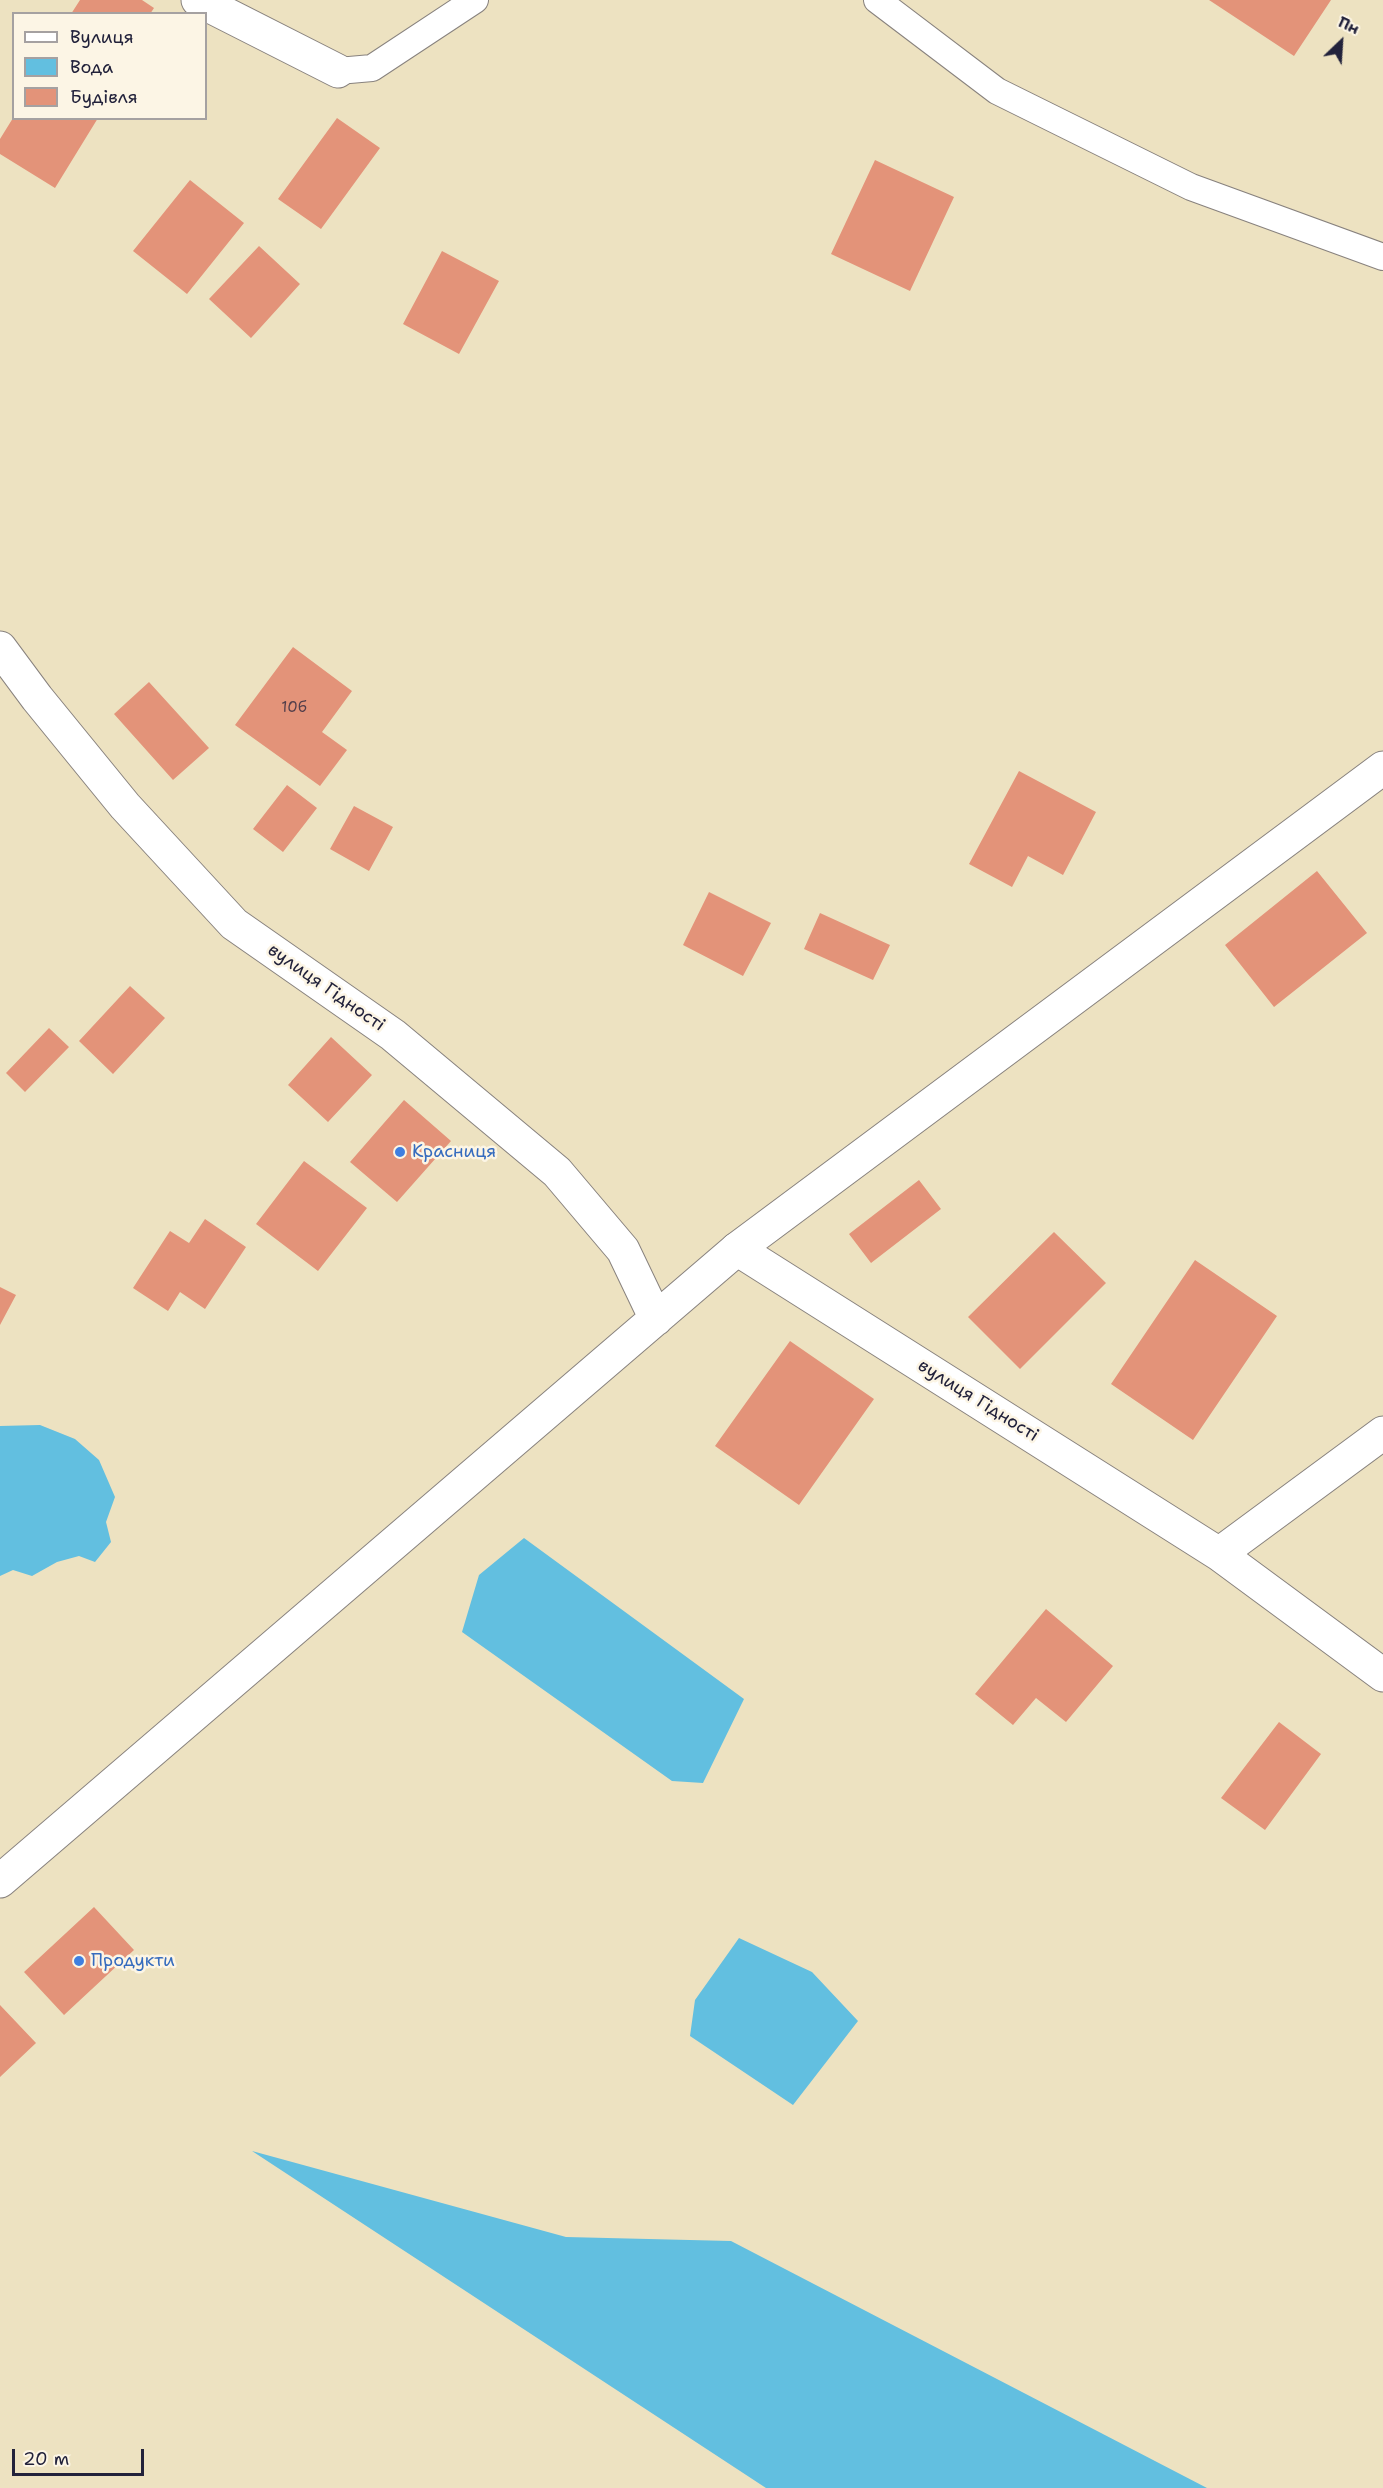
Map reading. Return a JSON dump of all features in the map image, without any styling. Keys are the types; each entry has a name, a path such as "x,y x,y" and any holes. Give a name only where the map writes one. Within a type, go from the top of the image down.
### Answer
{"street":[{"path":"198,0 338,71"},
{"name":"вулиця Гідності","path":"0,648 37,698 125,806 234,924 393,1035 557,1172 623,1250 657,1319"},
{"path":"0,1881 738,1249 1383,768"},
{"name":"вулиця Гідності","path":"738,1249 1219,1554 1383,1675"},
{"path":"1219,1554 1383,1433"}],"lane":[{"path":"338,71 372,68 475,0"},
{"path":"878,0 998,91 1191,187 1383,257"}],"water":[{"path":"40,1425 75,1439 99,1460 115,1497 106,1522 111,1542 95,1562 79,1556 57,1562 32,1576 13,1570 0,1576 0,1426"},
{"path":"524,1538 744,1699 703,1783 672,1781 462,1632 479,1575"},
{"path":"739,1938 812,1972 858,2021 793,2105 690,2036 695,2000"},
{"path":"252,2151 566,2237 731,2241 1207,2488 766,2488"}],"building":[{"path":"80,0 142,0 154,8 151,12 72,12"},
{"path":"1209,0 1331,0 1294,56"},
{"path":"337,118 380,148 321,229 278,199"},
{"path":"12,120 97,120 55,188 0,154 0,139"},
{"path":"875,160 954,197 910,291 831,254"},
{"path":"190,180 244,223 187,294 133,251"},
{"path":"259,246 300,284 251,338 209,299"},
{"path":"442,251 499,281 459,354 403,324"},
{"path":"293,647 352,691 322,732 347,750 320,786 235,725"},
{"path":"149,682 209,748 173,780 114,714"},
{"path":"1019,771 1096,812 1063,875 1028,856 1012,887 969,864"},
{"path":"287,785 317,808 283,852 253,829"},
{"path":"354,806 393,827 369,871 330,849"},
{"path":"1317,871 1367,933 1274,1007 1225,945"},
{"path":"709,892 771,923 743,976 683,945"},
{"path":"820,913 890,945 873,980 804,949"},
{"path":"130,986 165,1018 113,1074 79,1041"},
{"path":"49,1028 69,1047 25,1092 6,1073"},
{"path":"331,1037 372,1075 328,1122 288,1085"},
{"name":"Красниця","path":"404,1100 451,1141 397,1202 350,1162"},
{"path":"304,1161 367,1208 318,1271 256,1224"},
{"path":"919,1180 941,1209 871,1263 849,1234"},
{"path":"205,1219 246,1247 205,1309 180,1292 168,1311 133,1288 170,1231 189,1243"},
{"path":"1054,1232 1106,1283 1020,1369 968,1317"},
{"path":"1195,1260 1277,1316 1193,1440 1111,1384"},
{"path":"0,1287 16,1295 0,1325"},
{"path":"790,1341 874,1399 799,1505 715,1446"},
{"path":"1046,1609 1113,1666 1066,1722 1036,1698 1013,1725 975,1694"},
{"path":"1279,1722 1321,1754 1265,1830 1221,1798"},
{"name":"Продукти","path":"94,1907 134,1950 64,2015 24,1972"},
{"path":"0,2005 36,2043 0,2077"}],"place":[{"name":"Красниця","path":"400,1152"},
{"name":"Продукти","path":"79,1961"}]}
